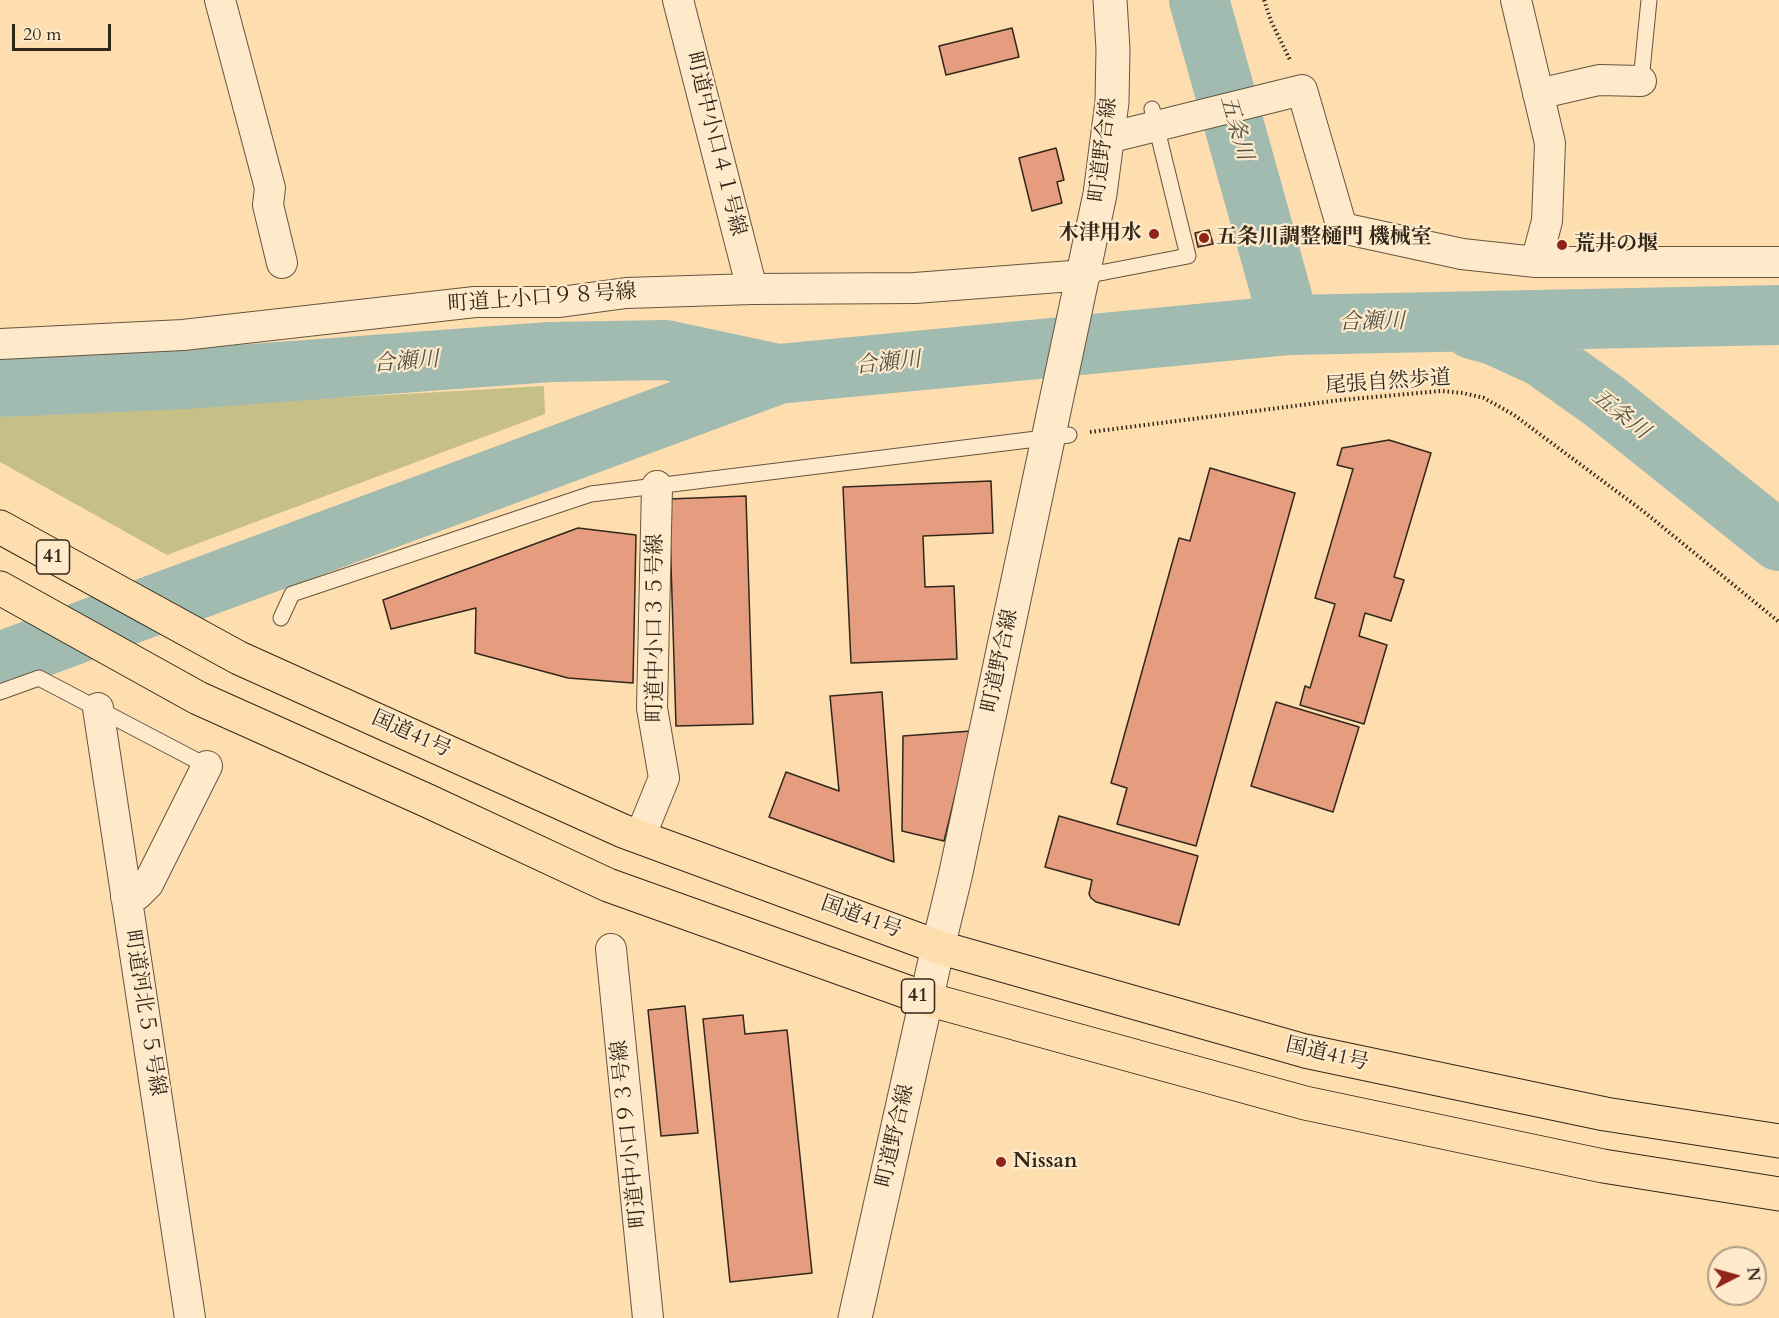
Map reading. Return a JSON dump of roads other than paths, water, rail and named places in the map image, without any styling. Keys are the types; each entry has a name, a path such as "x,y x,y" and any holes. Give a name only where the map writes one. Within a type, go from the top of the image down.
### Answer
{"highway":[{"name":"国道41号","path":"0,527 250,663 623,831 938,946 1305,1051 1605,1114 1779,1141"},
{"name":"41","path":"0,588 198,698 608,885 927,999 1305,1103 1604,1166 1779,1194"}],"street":[{"path":"220,0 270,188 268,205 282,263"},
{"name":"町道中小口４１号線","path":"678,0 752,289"},
{"name":"町道野合線","path":"855,1318 938,946 1057,434 1101,195 1108,138 1112,102 1113,49 1110,0"},
{"path":"1516,0 1550,143 1547,221 1536,262"},
{"path":"1538,94 1599,80 1641,81"},
{"path":"1108,138 1159,120 1297,86 1342,228 1462,254 1536,262 1779,262"},
{"name":"町道上小口９８号線","path":"0,344 183,335 475,302 560,302 626,293 752,289 915,288 1084,278"},
{"name":"町道中小口３５号線","path":"640,837 664,778 652,708 657,486"},
{"name":"町道河北５５号線","path":"98,708 190,1318"},
{"path":"126,897 137,895 148,884 209,761"},
{"name":"町道中小口９３号線","path":"611,949 648,1318"}],"lane":[{"path":"1641,81 1649,0"},
{"path":"1084,278 1188,255 1159,120"},
{"path":"281,618 292,594 591,494 1057,434"},
{"path":"0,692 39,678 209,761"}],"waterway":[{"name":"五条川","path":"1199,0 1290,325"},
{"name":"合瀬川","path":"0,387 185,379 550,352 666,350 778,374 1290,325 1779,315"},
{"name":"五条川","path":"1472,329 1494,335 1542,357 1604,401 1779,541"},
{"path":"0,662 778,374"}],"place":[{"name":"木津用水","path":"1154,234"},
{"name":"五条川調整樋門 機械室","path":"1204,238"},
{"name":"荒井の堰","path":"1562,245"},
{"name":"Nissan","path":"1001,1162"}]}
